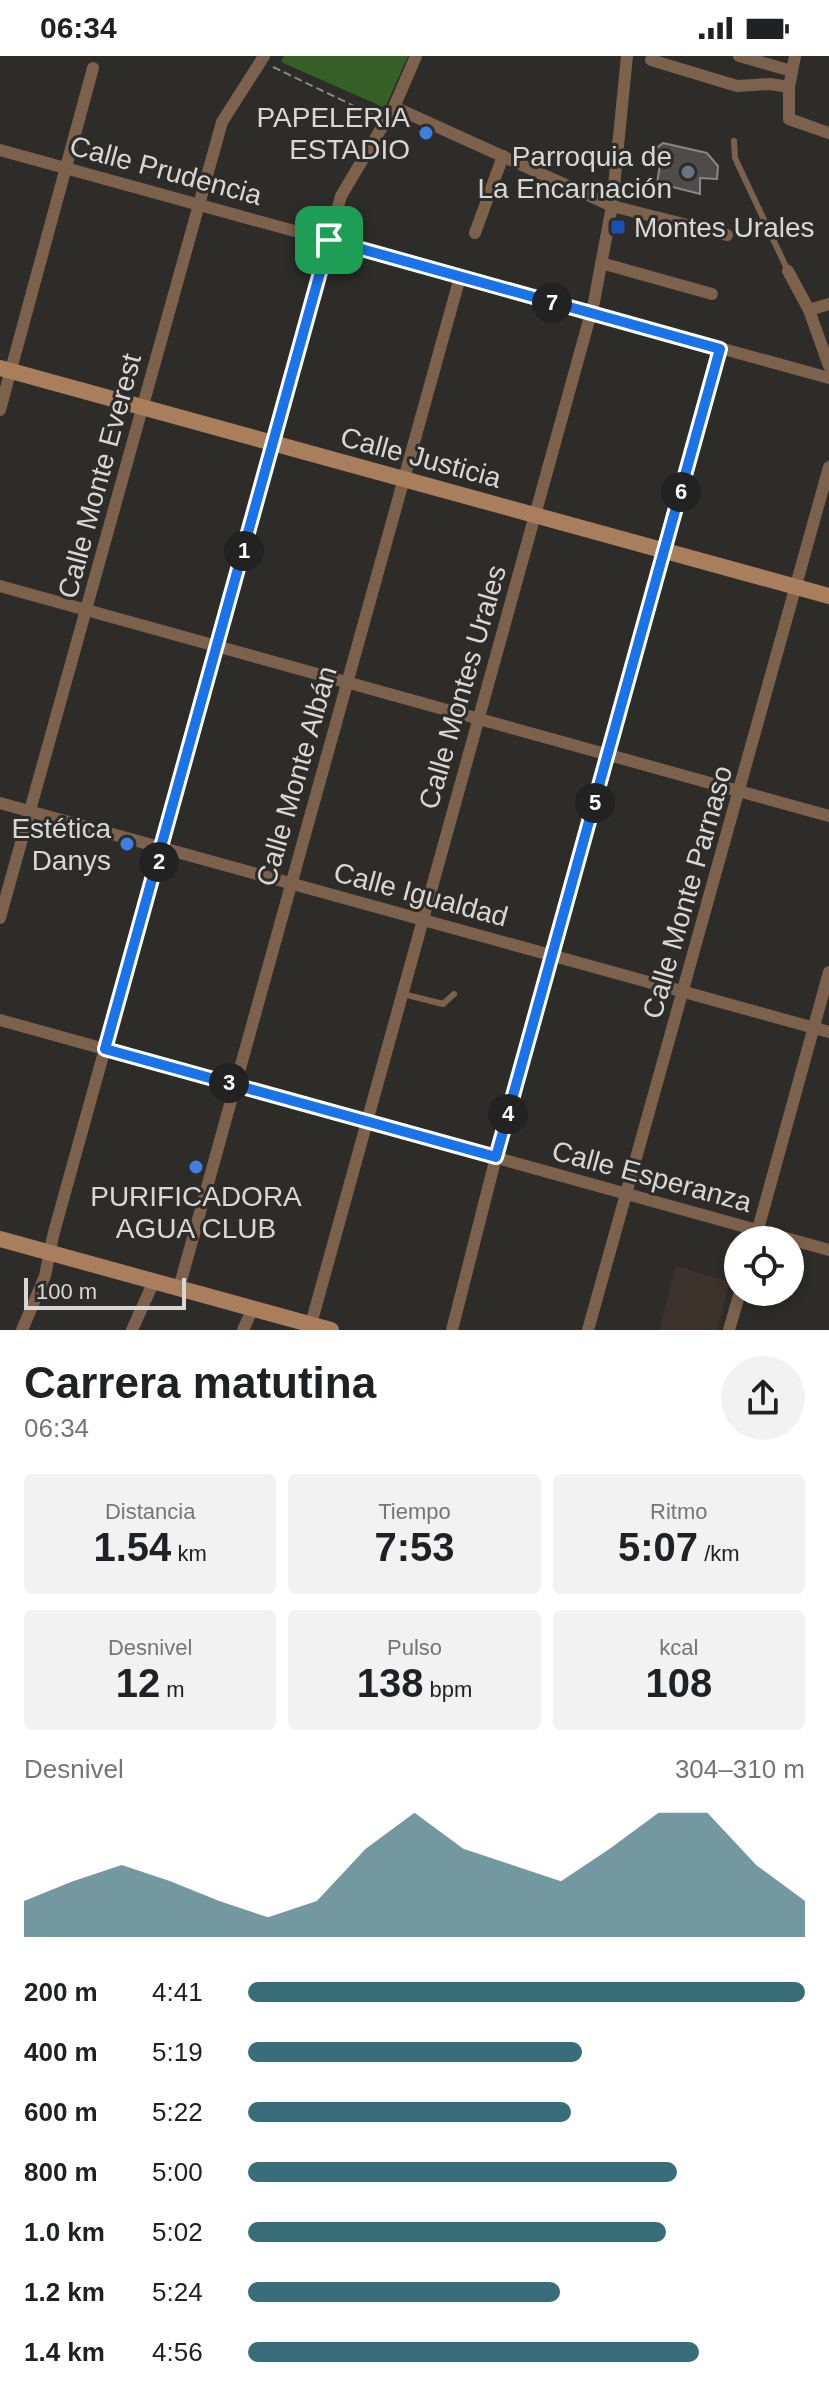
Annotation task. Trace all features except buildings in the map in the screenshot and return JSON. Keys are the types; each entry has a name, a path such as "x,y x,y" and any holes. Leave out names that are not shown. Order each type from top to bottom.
{"street":[{"path":"22,1330 45,1276 341,196 394,107 416,56"},
{"name":"Calle Montes Urales","path":"311,1324 590,314 612,206 627,56"},
{"path":"685,70 690,56"},
{"path":"739,56 792,71"},
{"path":"795,56 789,87 789,119 829,133"},
{"name":"Calle Monte Everest","path":"0,918 222,122 262,59"},
{"path":"651,60 737,86 770,84 789,87"},
{"path":"0,410 5,370 67,168 93,68"},
{"path":"394,107 612,206 727,235"},
{"name":"Calle Prudencia","path":"0,150 829,378"},
{"path":"475,233 503,156"},
{"path":"601,263 712,294"},
{"path":"788,271 809,310 829,366"},
{"name":"Calle Monte Albán","path":"179,1288 460,277"},
{"path":"809,310 829,304"},
{"path":"452,1330 496,1157 720,349"},
{"name":"Calle Justicia","path":"5,370 829,596"},
{"name":"Calle Monte Parnaso","path":"588,1330 829,467"},
{"path":"0,586 348,680 607,756 829,816"},
{"name":"Calle Igualdad","path":"0,803 829,1032"},
{"path":"759,1226 829,972"},
{"name":"Calle Esperanza","path":"0,1020 627,1194 728,1226"},
{"path":"0,1239 331,1330"},
{"name":"Calle Esperanza","path":"804,1245 829,1250"},
{"path":"132,1330 154,1281"},
{"path":"729,1330 736,1306"},
{"path":"243,1330 253,1308"}],"lane":[{"path":"734,141 735,158 788,271"},
{"path":"403,994 443,1004 454,994"}],"path":[{"path":"262,59 385,121"}],"shaded area":[{"path":"676,1266 724,1280 724,1304 717,1330 659,1330"}],"green space":[{"path":"284,56 408,56 385,108 281,62"}],"place":[{"name":"PAPELERIA ESTADIO","path":"426,133"},
{"name":"Parroquia de La Encarnación","path":"688,172"},
{"name":"Montes Urales","path":"618,227"},
{"name":"Estética Danys","path":"127,844"},
{"name":"PURIFICADORA AGUA CLUB","path":"196,1167"}],"route":[{"path":"329,240 720,349 496,1157 105,1049 329,240"}]}
